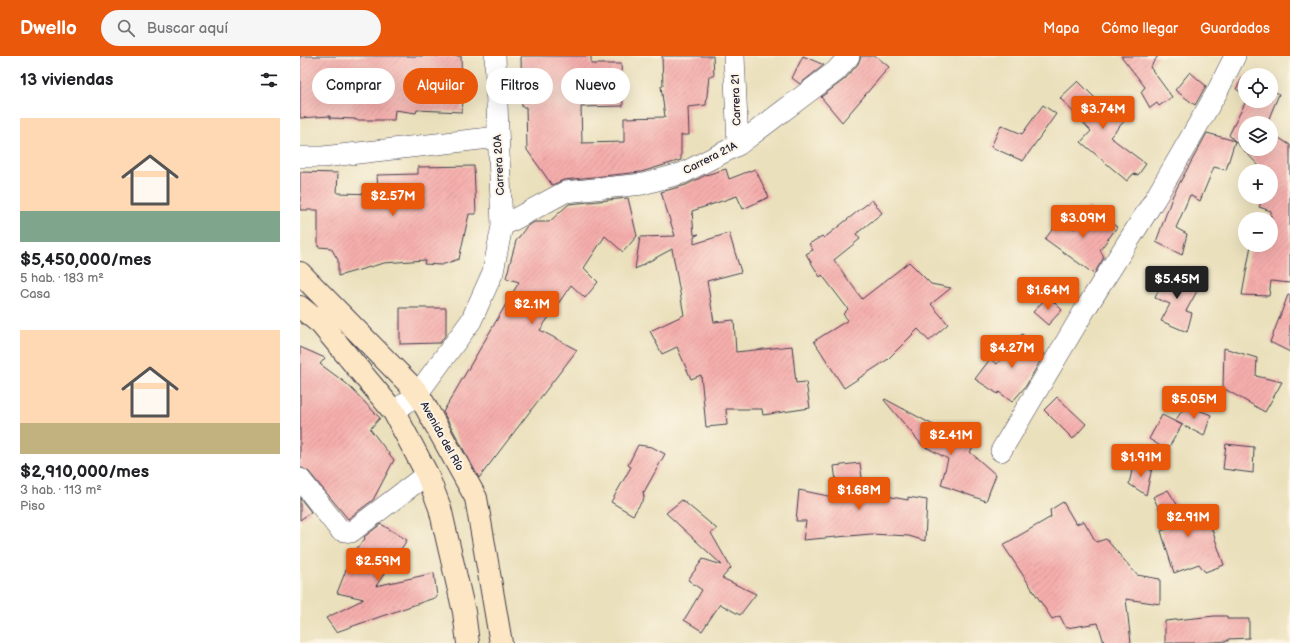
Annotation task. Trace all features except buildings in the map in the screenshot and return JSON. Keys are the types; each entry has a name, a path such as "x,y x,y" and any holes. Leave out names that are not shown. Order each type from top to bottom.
{"main road":[{"name":"Avenida del Río","path":"300,273 418,393 476,498 502,643"},
{"path":"300,307 321,324 394,412 427,474 440,508 464,612 468,643"}],"street":[{"name":"Carrera 20A","path":"394,412 418,393 471,320 493,272 502,226 495,56"},
{"name":"Carrera 21","path":"734,56 738,145"},
{"name":"Carrera 21A","path":"502,226 565,192 643,184 683,173 738,145 836,71 849,56"},
{"path":"1001,451 1086,308 1155,199 1217,92 1235,56"},
{"path":"300,157 323,157 498,137"},
{"path":"300,479 340,530 352,532 427,474"}]}
